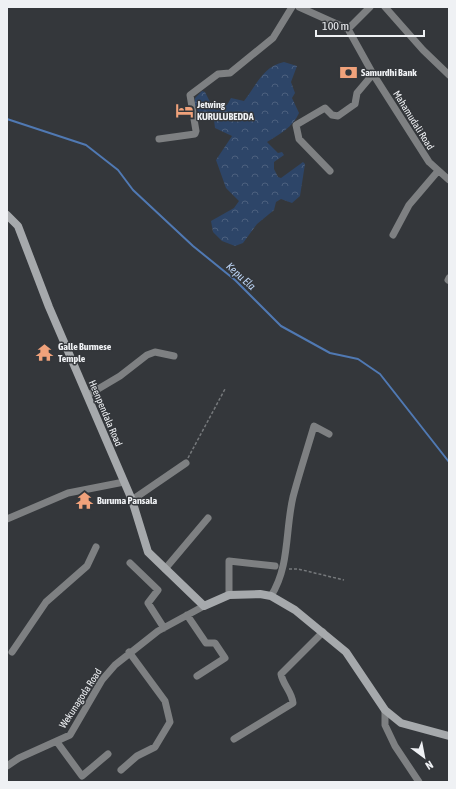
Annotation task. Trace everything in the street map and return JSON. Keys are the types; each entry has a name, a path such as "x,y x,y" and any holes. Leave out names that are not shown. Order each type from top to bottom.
{"street":[{"path":"159,139 195,134 196,131 190,95 218,74 230,73 273,38 292,7"},
{"path":"299,7 348,29 370,7"},
{"path":"385,7 423,50 449,75"},
{"name":"Mahamudali Road","path":"348,29 373,74 429,162 449,180"},
{"path":"330,171 299,139 296,125 325,108 332,115 338,116 355,104 357,93 373,74"},
{"path":"393,235 409,205 438,171"},
{"name":"Heenpendala Road","path":"7,215 18,226 49,307 132,500 148,552 204,606"},
{"path":"88,395 120,376 147,355 155,352 174,356"},
{"path":"271,596 284,569 288,526 293,496 314,426 329,434"},
{"path":"132,500 186,463"},
{"path":"7,519 68,493 124,482"},
{"path":"165,568 208,518"},
{"path":"12,652 46,602 87,566 96,547"},
{"path":"229,595 229,561 275,566"},
{"path":"130,563 158,590 148,603 164,628"},
{"path":"204,606 229,595 260,594 271,596 295,610 346,652 385,710 401,723 449,736"},
{"name":"Wekunagoda Road","path":"7,766 19,758 70,735 102,680 115,664 129,652 164,628 204,606"},
{"path":"187,615 206,643 215,644 225,658 197,676"},
{"path":"234,739 293,703 293,697 282,679 281,674 323,632"},
{"path":"121,770 137,756 155,747 170,722 165,701 129,652"},
{"path":"385,710 385,725 394,746 419,782"},
{"path":"57,742 82,776 108,754"}],"path":[{"path":"186,463 225,389"},
{"path":"284,569 298,569 344,580"}],"green space":[{"path":"284,62 297,66 291,82 295,93 292,98 299,113 290,126 267,142 278,153 282,152 284,155 274,162 274,169 278,177 281,178 303,162 305,164 300,196 292,203 281,199 276,202 274,210 257,224 243,243 235,246 222,241 213,232 211,221 234,208 239,201 226,188 216,160 232,136 215,128 214,120 203,119 194,105 195,98 202,91 205,92 213,108 217,110 227,105 231,98 244,101 265,72 277,64"}],"waterway":[{"name":"Kepu Ela","path":"7,119 86,145 118,170 133,190 193,246 235,280 281,326 330,353 358,359 380,374 449,462"}],"place":[{"name":"Samurdhi Bank","path":"348,72"},
{"name":"Jetwing KURULUBEDDA","path":"184,110"},
{"name":"Galle Burmese Temple","path":"45,352"},
{"name":"Buruma Pansala","path":"84,500"}]}
